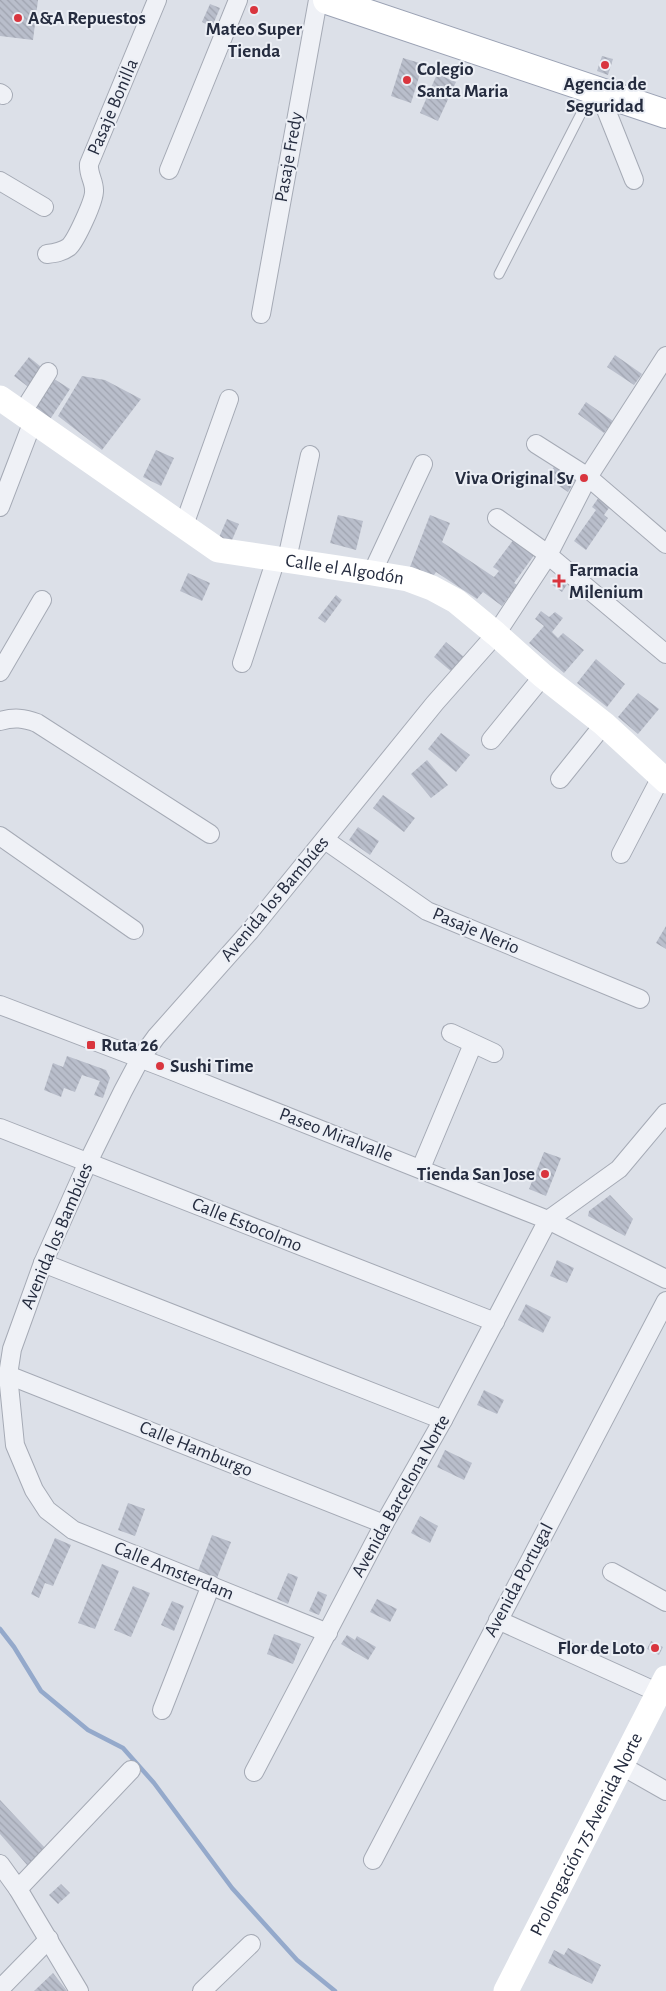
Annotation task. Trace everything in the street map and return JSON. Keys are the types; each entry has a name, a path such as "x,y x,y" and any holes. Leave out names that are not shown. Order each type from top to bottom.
{"main road":[{"path":"327,0 666,114"}],"street":[{"name":"Pasaje Bonilla","path":"47,254 62,252 71,245 93,199 95,191 88,172 89,164 157,0"},
{"path":"169,170 238,0"},
{"name":"Pasaje Fredy","path":"261,314 318,0"},
{"path":"596,91 634,180"},
{"path":"0,181 44,207"},
{"name":"Avenida los Bambúes","path":"34,1490 15,1445 8,1375 12,1349 43,1263 88,1162 140,1059 156,1037 250,932 435,703 496,634 548,555 588,477 666,356"},
{"path":"0,507 27,417 48,372"},
{"name":"Calle el Algodón","path":"0,398 183,528 218,550 408,579 432,588 456,601 543,676 604,724 663,779"},
{"path":"183,528 229,399"},
{"path":"536,444 588,477 666,544"},
{"path":"242,663 281,559 310,454"},
{"path":"372,573 424,464"},
{"path":"497,518 548,555 666,654"},
{"path":"0,672 42,600"},
{"path":"491,740 543,676"},
{"path":"0,721 11,718 37,723 210,834"},
{"path":"560,779 604,724"},
{"path":"621,854 663,779"},
{"path":"0,836 134,930"},
{"name":"Pasaje Nerio","path":"325,840 427,910 640,999"},
{"name":"Paseo Miralvalle","path":"0,1006 421,1168 548,1220 666,1278"},
{"path":"451,1033 494,1053"},
{"path":"421,1168 473,1044"},
{"path":"548,1220 619,1169 666,1113"},
{"name":"Calle Estocolmo","path":"0,1128 494,1322"},
{"name":"Avenida Barcelona Norte","path":"254,1772 384,1524 443,1420 548,1220"},
{"path":"43,1263 443,1420"},
{"name":"Avenida Portugal","path":"373,1860 666,1301"},
{"name":"Calle Hamburgo","path":"8,1375 384,1524"},
{"name":"Calle Amsterdam","path":"34,1490 47,1510 73,1530 328,1633"},
{"path":"612,1572 666,1602"},
{"path":"162,1710 211,1585"},
{"path":"498,1620 662,1685"},
{"name":"Prolongación 75 Avenida Norte","path":"506,1991 662,1685"},
{"path":"622,1766 666,1791"},
{"path":"18,1889 131,1770"},
{"path":"0,1864 18,1889 79,1991"},
{"path":"0,1989 49,1939"},
{"path":"202,1991 251,1944"}],"lane":[{"path":"499,274 596,91"}],"building":[{"name":"A&A Repuestos","path":"0,0 38,0 33,40 0,36"},
{"path":"210,4 220,8 212,27 202,22"},
{"name":"Agencia de Seguridad","path":"602,56 613,59 608,75 597,71"},
{"name":"Colegio Santa Maria","path":"403,58 423,64 411,103 391,96"},
{"path":"437,74 456,82 438,121 420,113"},
{"path":"615,355 642,374 634,385 607,367"},
{"path":"29,357 46,371 31,389 14,376"},
{"path":"82,376 105,380 141,399 102,450 58,416"},
{"path":"51,377 70,389 47,424 28,412"},
{"path":"586,402 613,421 604,433 578,414"},
{"path":"156,450 174,458 161,486 143,477"},
{"path":"555,465 576,479 568,492 547,478"},
{"path":"599,497 611,505 604,515 608,518 586,550 574,541 596,510 592,507"},
{"path":"338,515 363,521 356,550 330,543"},
{"path":"430,515 450,523 442,542 494,577 499,571 493,567 514,539 535,554 514,583 517,585 502,606 483,592 477,599 436,572 434,575 410,567"},
{"path":"227,519 239,524 229,547 217,542"},
{"path":"559,572 570,580 562,592 551,584"},
{"path":"188,573 210,583 202,601 180,591"},
{"path":"336,595 342,600 325,623 318,618"},
{"path":"541,611 549,617 555,612 563,618 552,632 558,638 563,633 584,650 564,673 529,643 544,626 535,619"},
{"path":"446,642 464,657 452,672 434,657"},
{"path":"596,659 625,684 607,707 577,683"},
{"path":"638,693 659,709 638,734 618,717"},
{"path":"441,733 470,755 456,772 428,749"},
{"path":"427,760 448,785 431,798 411,774"},
{"path":"383,795 415,818 404,832 373,808"},
{"path":"358,827 379,841 370,855 349,840"},
{"path":"666,926 666,949 656,943"},
{"path":"67,1056 106,1070 110,1078 103,1098 94,1095 100,1081 82,1075 75,1092 64,1088 61,1097 44,1090 53,1063 63,1067"},
{"name":"Tienda San Jose","path":"544,1152 561,1158 546,1196 529,1189"},
{"path":"610,1195 633,1219 625,1236 588,1216 589,1211"},
{"path":"557,1260 574,1268 567,1283 550,1276"},
{"path":"526,1304 551,1317 543,1333 518,1320"},
{"path":"484,1390 504,1400 497,1414 477,1405"},
{"path":"445,1450 472,1463 464,1480 437,1467"},
{"path":"128,1503 145,1509 135,1536 118,1530"},
{"path":"420,1516 438,1526 430,1543 411,1533"},
{"path":"212,1535 231,1542 217,1578 198,1571"},
{"path":"55,1538 71,1545 53,1586 45,1583 39,1598 31,1594"},
{"path":"102,1564 119,1571 95,1629 78,1623"},
{"path":"288,1573 298,1577 288,1604 277,1599"},
{"path":"133,1586 150,1593 131,1637 114,1630"},
{"path":"318,1591 327,1595 319,1615 309,1611"},
{"path":"377,1599 397,1609 390,1622 370,1612"},
{"path":"172,1601 184,1606 174,1631 161,1625"},
{"path":"274,1634 301,1644 293,1664 267,1654"},
{"path":"347,1635 355,1640 357,1636 376,1647 368,1660 341,1644"},
{"name":"Flor de Loto","path":"651,1641 663,1647 659,1655 647,1649"},
{"path":"0,1800 46,1849 28,1866 0,1834"},
{"path":"61,1884 70,1893 58,1904 49,1895"},
{"path":"568,1948 601,1965 592,1984 548,1963 554,1950 564,1955"},
{"path":"53,1973 67,1991 34,1991"}],"waterway":[{"path":"0,1629 14,1647 41,1691 88,1730 123,1748 154,1783 232,1888 297,1960 335,1991"}],"place":[{"name":"Mateo Super Tienda","path":"254,10"},
{"name":"A&A Repuestos","path":"18,18"},
{"name":"Agencia de Seguridad","path":"605,65"},
{"name":"Colegio Santa Maria","path":"407,80"},
{"name":"Viva Original Sv","path":"584,478"},
{"name":"Farmacia Milenium","path":"559,581"},
{"name":"Ruta 26","path":"91,1045"},
{"name":"Sushi Time","path":"160,1066"},
{"name":"Tienda San Jose","path":"545,1174"},
{"name":"Flor de Loto","path":"655,1648"}]}
